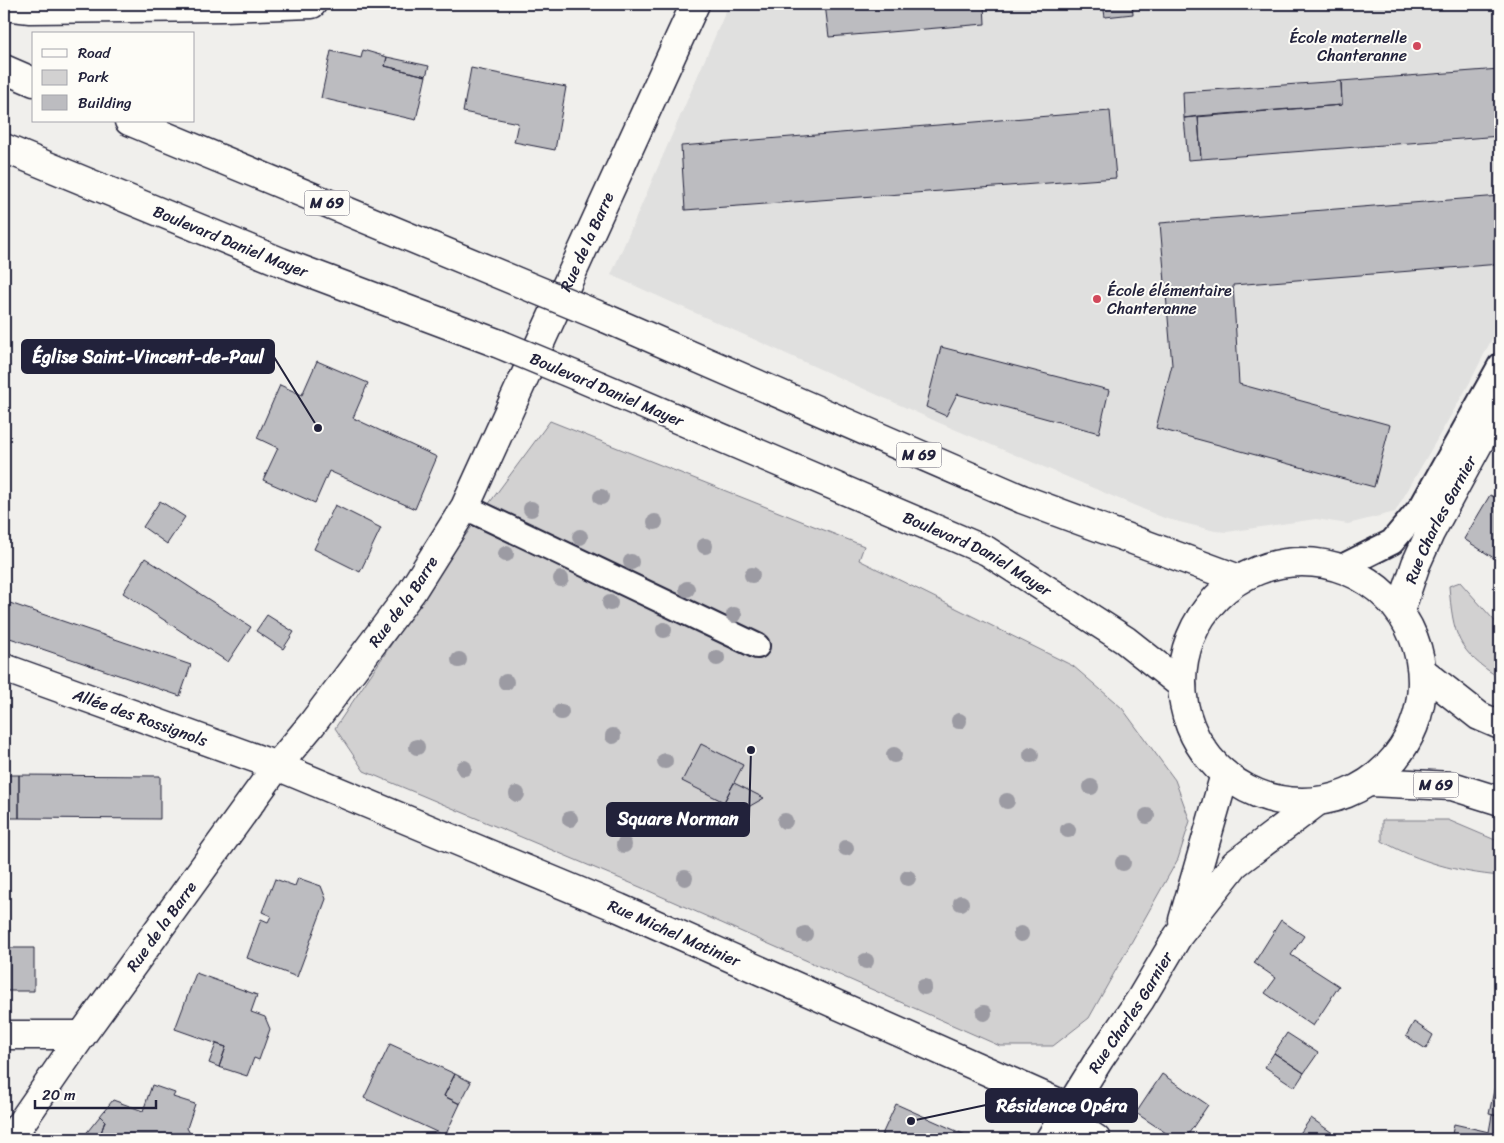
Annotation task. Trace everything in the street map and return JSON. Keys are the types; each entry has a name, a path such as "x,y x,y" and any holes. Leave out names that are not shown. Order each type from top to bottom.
{"street":[{"path":"21,6 223,7 312,4"},
{"name":"Rue de la Barre","path":"10,1139 82,1035 277,766 324,709 412,591 465,507 695,4"},
{"path":"4,69 32,81"},
{"name":"M 69","path":"131,122 605,318 1022,500 1239,579"},
{"name":"Boulevard Daniel Mayer","path":"4,148 281,262 497,343 988,551 1125,640 1182,685"},
{"name":"Rue Charles Garnier","path":"1400,611 1423,549 1500,404"},
{"path":"1310,561 1342,567 1400,611 1415,639 1422,671 1421,703 1412,734 1394,761 1370,782 1345,795 1318,801 1285,801 1262,794 1225,774 1205,753 1191,728 1182,685 1183,664 1193,631 1212,601 1239,579 1273,565 1310,561"},
{"name":"Allée des Rossignols","path":"4,668 277,766"},
{"path":"1422,671 1480,716 1500,725"},
{"name":"Rue Michel Matinier","path":"277,766 619,908 1096,1139"},
{"name":"Rue Charles Garnier","path":"1178,936 1225,774"},
{"name":"M 69","path":"1370,782 1452,786 1500,801"},
{"name":"Rue Charles Garnier","path":"1060,1121 1140,1000 1178,936 1235,864 1318,801"},
{"path":"4,1035 82,1035"}],"lane":[{"path":"1342,567 1392,542 1422,506 1500,366"},
{"path":"465,507 757,646"}],"shaded area":[{"path":"729,4 1500,4 1500,323 1469,384 1395,512 1348,524 1316,519 1227,532 1215,531 1164,518 942,424 611,275"}],"green space":[{"path":"550,421 864,546 859,560 1073,666 1122,708 1175,780 1190,821 1178,859 1089,1018 1053,1046 1000,1046 640,887 364,771 335,728 454,551"},
{"path":"1460,582 1500,627 1500,678 1474,659 1460,640 1453,617 1449,586"},
{"path":"1382,820 1448,820 1500,842 1500,876 1454,869 1410,855 1382,841"}],"building":[{"path":"825,4 984,4 985,24 829,37"},
{"path":"1103,4 1132,4 1133,14 1105,17"},
{"path":"363,50 387,57 385,66 426,76 416,120 321,98 331,51 361,58"},
{"path":"387,57 429,66 426,76 385,66"},
{"path":"471,68 566,87 555,150 514,142 518,123 463,112"},
{"path":"1500,69 1500,136 1201,159 1198,116 1342,105 1341,81"},
{"path":"1341,81 1342,105 1184,118 1183,92"},
{"path":"1110,111 1116,178 685,210 681,146"},
{"path":"1198,116 1201,159 1188,160 1184,118"},
{"path":"1500,196 1500,264 1233,285 1239,384 1390,425 1374,487 1156,428 1172,365 1160,223"},
{"path":"941,347 1109,390 1099,433 957,394 946,416 926,407"},
{"path":"317,361 368,383 353,418 437,457 415,509 329,471 315,503 263,480 278,448 257,438 280,385 302,395"},
{"path":"1490,495 1500,500 1500,562 1464,539"},
{"path":"160,501 185,517 167,544 143,527"},
{"path":"335,505 381,528 360,572 314,549"},
{"path":"145,558 251,627 228,662 123,593"},
{"path":"4,601 191,665 180,696 4,636"},
{"path":"267,615 294,632 283,649 256,631"},
{"path":"701,744 743,765 724,802 682,781"},
{"path":"4,775 19,775 19,818 4,818"},
{"path":"19,775 160,776 160,819 19,818"},
{"path":"734,783 764,798 743,810 724,802"},
{"path":"298,878 321,886 326,899 297,977 247,958 261,919 268,922 271,916 262,912 275,879 295,886"},
{"path":"1281,920 1304,936 1291,955 1339,986 1313,1026 1265,993 1276,978 1254,963"},
{"path":"4,948 34,948 34,991 4,991"},
{"path":"196,973 257,995 251,1012 265,1017 270,1029 259,1060 254,1058 247,1076 219,1067 226,1047 175,1029"},
{"path":"1414,1022 1433,1035 1426,1049 1406,1036"},
{"path":"1287,1033 1318,1053 1304,1073 1274,1053"},
{"path":"216,1044 226,1047 219,1067 209,1063"},
{"path":"390,1044 455,1074 444,1096 460,1104 445,1136 364,1098"},
{"path":"1274,1053 1304,1073 1295,1087 1265,1067"},
{"path":"1500,1062 1500,1116 1489,1114"},
{"path":"455,1074 471,1082 460,1104 444,1096"},
{"path":"1162,1074 1208,1105 1185,1139 1175,1139 1136,1113"},
{"path":"152,1085 175,1093 173,1097 195,1104 187,1128 193,1139 155,1139 147,1137 146,1139 99,1139 105,1121 100,1116 113,1100 143,1111"},
{"path":"896,1104 972,1138 972,1139 880,1139"},
{"path":"1492,1115 1500,1116 1500,1139 1451,1139 1454,1124 1489,1132"},
{"path":"100,1116 105,1121 99,1139 84,1136"},
{"path":"1311,1118 1341,1139 1296,1139"}],"place":[{"name":"École maternelle Chanteranne","path":"1417,46"},
{"name":"École élémentaire Chanteranne","path":"1097,299"},
{"name":"Église Saint-Vincent-de-Paul","path":"318,428"},
{"name":"Square Norman","path":"751,750"},
{"name":"Résidence Opéra","path":"911,1121"}]}
